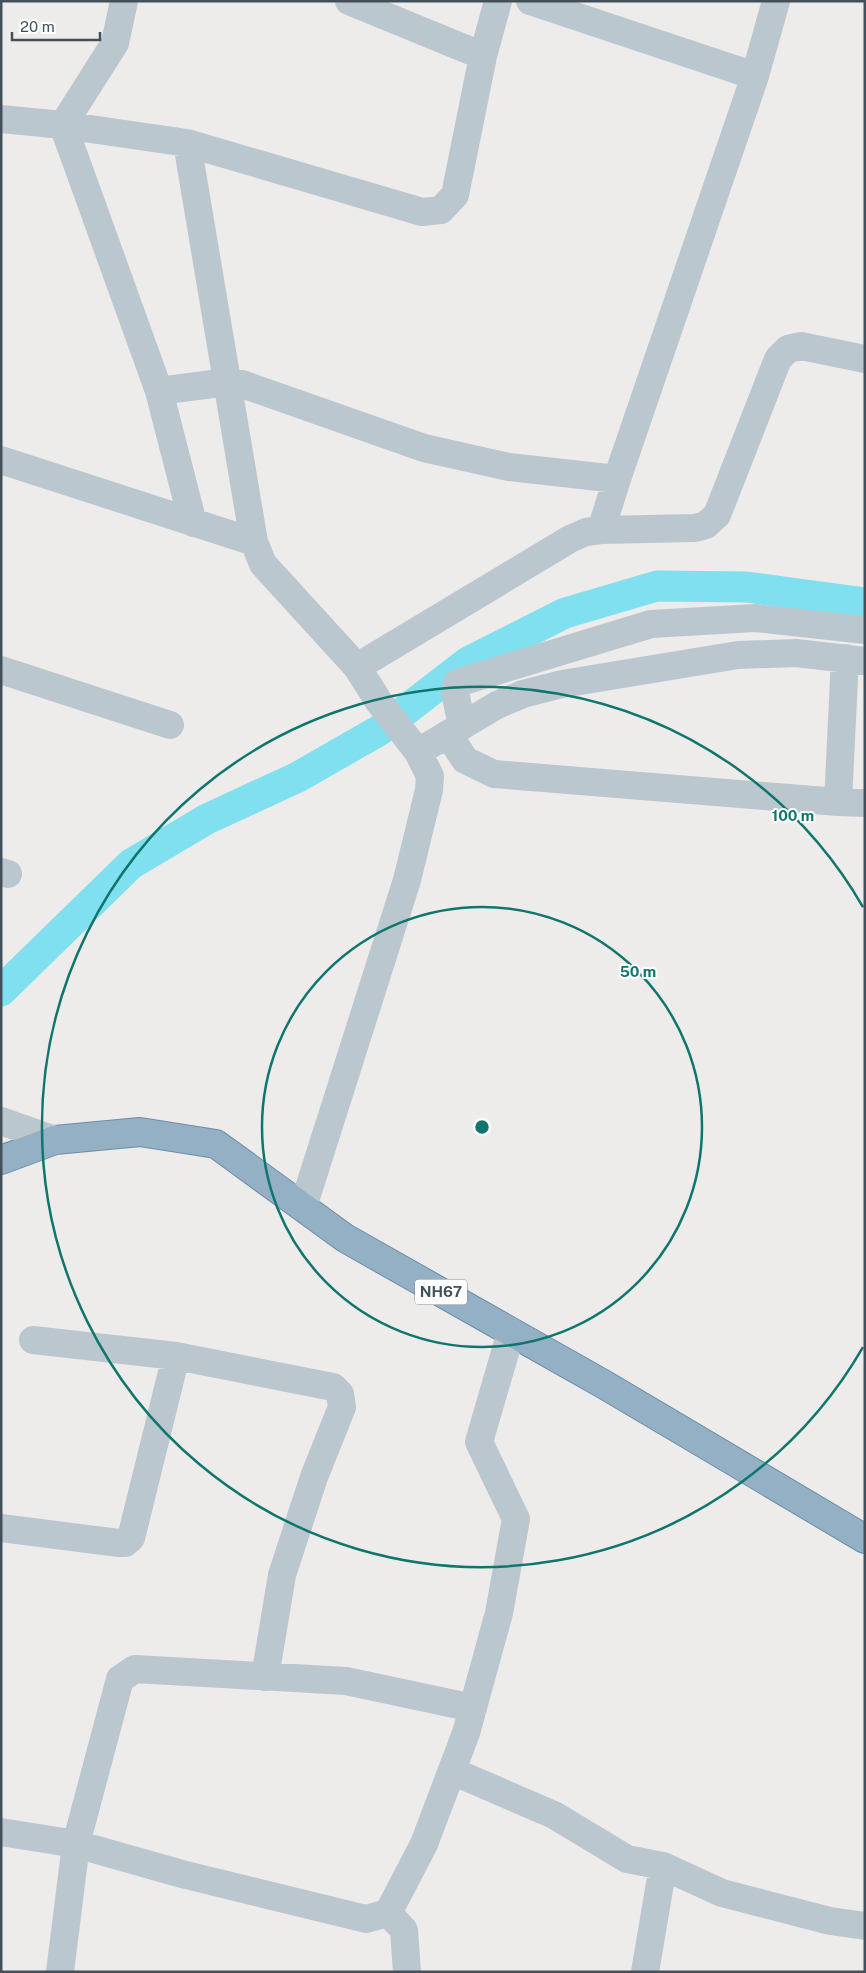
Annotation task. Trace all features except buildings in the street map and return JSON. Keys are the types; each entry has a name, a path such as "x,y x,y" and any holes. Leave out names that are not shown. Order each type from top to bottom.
{"highway":[{"name":"NH67","path":"1,1160 55,1140 140,1132 216,1144 345,1238 605,1385 865,1539"}],"street":[{"path":"63,125 115,43 124,1"},
{"path":"349,1 483,56"},
{"path":"1,119 63,125 187,143 422,212 441,210 455,195 483,56 498,1"},
{"path":"530,1 755,76"},
{"path":"601,530 755,76 776,1"},
{"path":"63,125 158,391 193,523"},
{"path":"187,143 254,542 263,564 356,668 379,702 414,747 428,768 430,776 429,790 411,862 303,1207"},
{"path":"356,668 586,532 695,528 706,525 717,515 778,359 788,349 801,346 865,359"},
{"path":"158,391 228,382 254,387 424,448 509,467 617,479"},
{"path":"1,460 254,542"},
{"path":"865,630 755,618 652,624 457,682 455,692 455,730 465,760 494,774 838,802 865,802"},
{"path":"414,747 455,730 497,705 523,694 562,684 738,655 796,653 855,659 838,802"},
{"path":"1,670 170,725"},
{"path":"1,1121 55,1140"},
{"path":"1,1832 76,1844 191,1876 366,1919 388,1913 424,1844 452,1771 466,1733 499,1613 516,1519 479,1442 511,1332"},
{"path":"33,1340 176,1356 333,1387 340,1394 342,1406 314,1477 282,1575 265,1677"},
{"path":"1,1528 126,1543 131,1538 176,1356"},
{"path":"60,1972 76,1844 120,1679 135,1669 346,1681 473,1708"},
{"path":"452,1771 554,1815 627,1859 663,1866 722,1893 830,1921 865,1926"},
{"path":"645,1972 663,1866"},
{"path":"388,1913 404,1930 407,1972"}],"waterway":[{"path":"1,991 131,864 207,819 298,777 380,730 468,662 565,613 657,586 746,587 865,603"}]}
